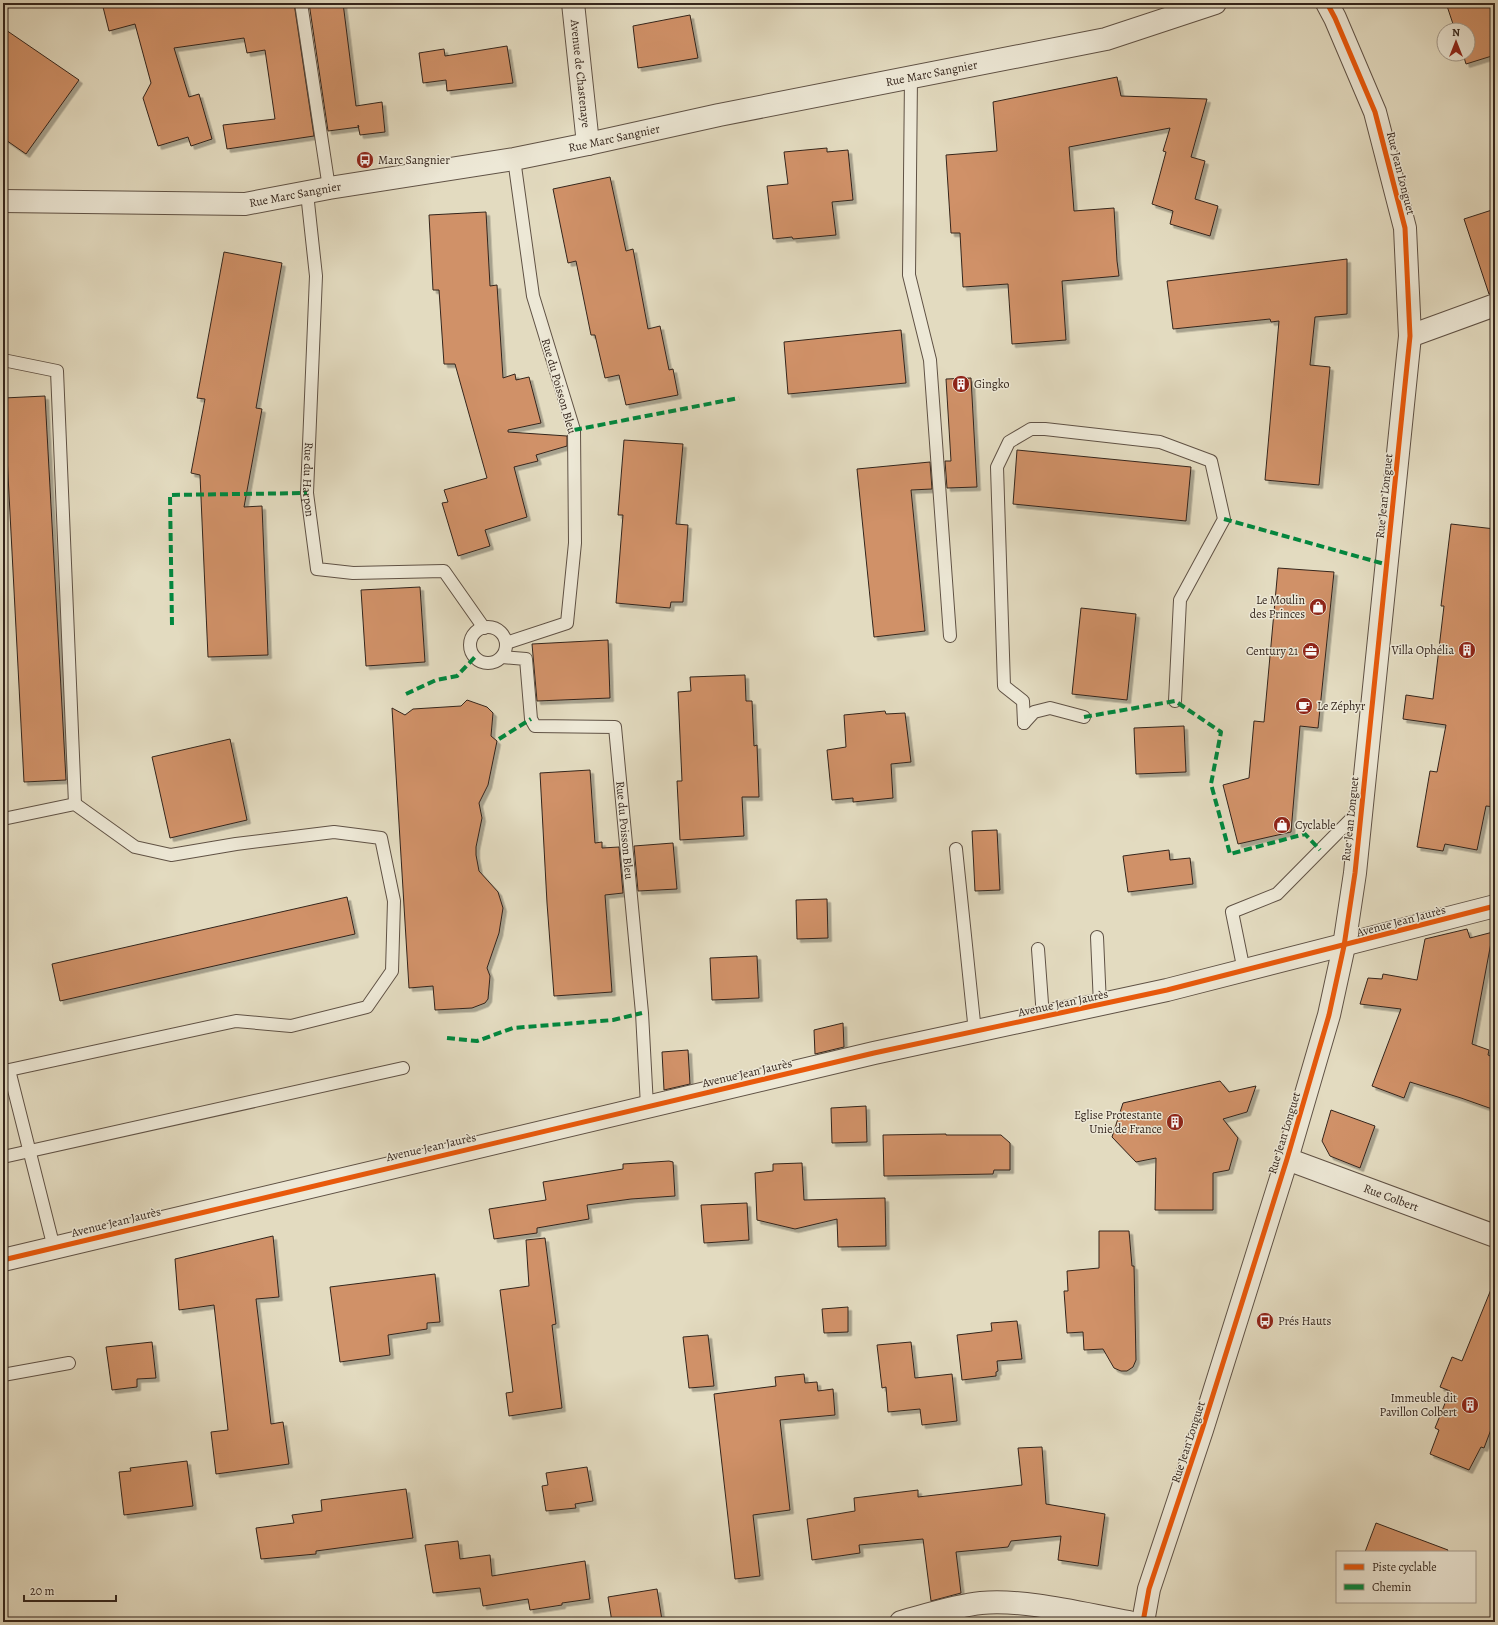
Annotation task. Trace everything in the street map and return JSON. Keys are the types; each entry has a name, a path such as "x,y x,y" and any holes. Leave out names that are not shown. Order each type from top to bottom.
{"street":[{"name":"Avenue de Chastenaye","path":"573,3 588,144"},
{"name":"Rue Marc Sangnier","path":"3,200 245,204 329,188 514,159 719,115 1106,39 1215,3"},
{"name":"Rue Jean Longuet","path":"1143,1622 1149,1589 1202,1430 1287,1159 1329,1015 1344,946 1355,873 1410,336 1405,228 1375,112 1335,18 1327,3"},
{"path":"1410,336 1495,305"},
{"name":"Avenue Jean Jaurès","path":"3,1260 874,1053 1043,1018 1244,971 1495,906"},
{"name":"Rue Colbert","path":"1287,1159 1495,1236"},
{"path":"901,1622 942,1610 981,1603 1021,1603 1129,1622"}],"lane":[{"path":"301,3 329,188"},
{"path":"911,77 909,275 930,360 950,636"},
{"name":"Rue du Poisson Bleu","path":"506,643 567,623 575,543 574,430 533,296 514,159"},
{"name":"Rue du Harpon","path":"307,193 316,276 307,493 317,569 353,573 444,571 484,628"},
{"path":"3,360 58,371 75,804"},
{"path":"1084,717 1050,708 1034,712 1024,723 1022,701 1004,686 997,467 1009,442 1031,429 1045,429 1160,442 1211,461 1224,519 1180,600 1175,701"},
{"path":"484,628 492,628 499,631 504,636 506,643 505,650 502,657 496,662 481,662 475,657 471,650 472,638 479,630 484,628"},
{"name":"Rue du Poisson Bleu","path":"502,657 526,659 531,719 535,726 615,727 642,1013 647,1106"},
{"path":"3,819 75,804 135,847 172,855 236,844 334,832 381,838 394,901 392,970 368,1007 290,1026 236,1020 6,1070 54,1248"},
{"path":"1244,971 1232,912 1277,894 1362,808"},
{"path":"956,849 975,1032"},
{"path":"1097,937 1100,1005"},
{"path":"1038,949 1043,1018"},
{"path":"3,1157 403,1068"},
{"path":"3,1375 69,1364"}],"building":[{"path":"102,3 294,3 314,136 227,149 223,125 275,119 265,50 247,53 244,38 174,48 189,97 199,94 212,139 191,146 188,137 158,146 143,98 151,83 135,24 109,31"},
{"path":"309,3 343,3 356,106 382,102 385,132 360,135 358,127 328,131"},
{"path":"1446,3 1495,3 1495,55 1476,61 1476,22 1452,22"},
{"path":"690,15 698,58 638,68 633,26"},
{"path":"3,28 79,80 26,154 3,138"},
{"path":"507,46 513,83 447,91 446,80 423,83 419,53 444,49 445,56"},
{"path":"1117,77 1121,96 1207,99 1191,157 1205,161 1195,199 1218,206 1210,236 1170,224 1173,211 1152,204 1166,152 1163,151 1170,128 1069,147 1074,211 1114,208 1119,276 1062,281 1066,340 1012,344 1008,284 963,287 960,233 951,233 946,155 997,151 993,102"},
{"path":"827,148 827,152 848,150 853,200 832,202 836,235 793,239 792,237 773,239 767,186 788,184 784,152"},
{"path":"610,177 626,251 633,249 648,329 660,326 669,370 673,369 678,395 626,405 619,375 605,378 595,335 591,335 576,261 568,263 553,189"},
{"path":"1495,209 1495,293 1489,294 1464,219"},
{"path":"486,212 490,286 497,285 503,378 515,374 516,380 529,377 541,423 508,430 508,432 567,436 567,446 536,455 538,461 514,467 527,517 485,530 490,546 458,556 442,503 448,502 444,490 487,478 455,364 444,364 439,290 433,290 429,215"},
{"path":"224,252 282,263 256,408 262,409 244,507 262,506 268,655 208,657 200,475 191,473 205,399 197,398"},
{"path":"1347,259 1347,314 1315,317 1310,365 1330,367 1319,485 1265,480 1279,321 1271,322 1270,319 1173,329 1167,281"},
{"path":"901,330 906,383 788,394 784,342"},
{"path":"971,378 977,487 947,488 945,461 951,461 946,379"},
{"path":"45,396 66,780 24,782 4,398"},
{"path":"624,440 683,444 676,524 688,525 683,602 671,602 670,608 616,603 623,515 618,515"},
{"path":"1017,450 1191,467 1186,521 1013,504"},
{"path":"930,462 932,489 911,490 925,631 874,637 857,469"},
{"path":"1451,524 1495,529 1495,807 1486,806 1477,850 1445,844 1443,851 1417,847 1430,771 1437,772 1446,725 1403,719 1406,695 1433,699 1444,606 1441,606"},
{"path":"1278,568 1334,572 1318,728 1300,726 1291,832 1238,844 1223,785 1249,778 1254,721 1264,722"},
{"path":"420,587 425,662 366,666 361,590"},
{"path":"1081,608 1136,614 1127,700 1072,694"},
{"path":"608,640 610,698 537,701 532,644"},
{"path":"745,675 746,701 752,701 754,746 757,745 759,797 742,797 744,836 680,840 677,781 682,781 678,692 691,691 690,677"},
{"path":"467,700 487,707 493,713 491,736 497,741 488,785 479,803 482,818 476,847 476,855 479,871 498,892 503,908 499,933 487,968 490,976 488,999 485,1003 472,1008 435,1010 433,986 409,988 392,708 405,715 413,709 461,706"},
{"path":"885,711 886,714 905,713 911,762 891,764 893,798 853,802 853,798 832,800 827,750 846,747 844,715"},
{"path":"1184,726 1186,772 1136,774 1134,728"},
{"path":"230,739 247,820 170,838 152,757"},
{"path":"590,770 595,843 602,842 602,848 619,847 623,893 605,895 612,992 554,996 540,773"},
{"path":"997,830 1000,890 975,891 972,831"},
{"path":"673,843 677,889 638,891 634,846"},
{"path":"1169,850 1170,860 1190,858 1193,884 1128,892 1123,856"},
{"path":"347,897 355,934 60,1001 52,964"},
{"path":"827,899 828,938 797,939 796,900"},
{"path":"1467,929 1470,938 1493,932 1472,1044 1489,1050 1488,1055 1495,1058 1495,1110 1410,1082 1404,1098 1372,1086 1401,1009 1360,1004 1368,978 1382,979 1383,974 1417,980 1425,939"},
{"path":"757,956 759,998 712,1000 710,958"},
{"path":"843,1023 844,1047 815,1054 814,1030"},
{"path":"688,1050 690,1084 664,1090 662,1052"},
{"name":"Eglise Protestante Unie de France","path":"1220,1081 1229,1092 1256,1086 1247,1112 1223,1119 1238,1138 1229,1170 1213,1173 1213,1210 1155,1210 1156,1158 1136,1162 1112,1137 1123,1103"},
{"path":"866,1106 867,1142 832,1143 831,1108"},
{"path":"1331,1110 1375,1126 1360,1168 1330,1156 1322,1141"},
{"path":"883,1135 1001,1135 1010,1143 1010,1170 994,1170 993,1174 884,1176"},
{"path":"673,1162 675,1196 631,1199 587,1205 589,1219 537,1228 537,1233 494,1239 489,1209 546,1200 543,1182 623,1169 623,1164"},
{"path":"802,1163 804,1200 885,1198 886,1246 838,1247 837,1219 795,1229 757,1220 755,1173 773,1171 773,1164"},
{"path":"747,1203 749,1240 704,1243 701,1205"},
{"path":"1099,1231 1129,1231 1132,1266 1134,1266 1136,1360 1133,1367 1127,1371 1121,1371 1114,1368 1103,1349 1084,1350 1083,1332 1067,1333 1064,1291 1068,1291 1067,1271 1099,1268"},
{"path":"273,1236 279,1297 256,1299 271,1424 283,1422 289,1464 216,1474 211,1432 228,1430 214,1305 179,1310 175,1259"},
{"path":"545,1238 556,1324 552,1325 562,1408 509,1416 506,1393 513,1392 500,1290 529,1286 526,1240"},
{"path":"435,1274 440,1322 427,1323 427,1329 388,1335 390,1355 340,1362 330,1287"},
{"name":"Immeuble dit Pavillon Colbert","path":"1494,1282 1495,1419 1484,1448 1481,1447 1469,1470 1430,1454 1439,1430 1435,1428 1450,1391 1440,1387 1452,1357 1462,1361"},
{"path":"848,1307 848,1332 824,1333 822,1309"},
{"path":"1017,1321 1022,1359 997,1361 998,1371 996,1372 996,1376 962,1380 957,1335 992,1331 991,1323"},
{"path":"708,1335 714,1386 689,1388 683,1337"},
{"path":"152,1342 156,1378 137,1379 137,1387 112,1390 106,1347"},
{"path":"911,1342 915,1378 952,1374 957,1421 922,1425 920,1409 888,1412 886,1387 882,1388 877,1345"},
{"path":"804,1374 805,1383 817,1382 818,1391 833,1389 835,1415 780,1420 790,1510 753,1515 760,1576 735,1579 714,1394 776,1386 775,1377"},
{"path":"1042,1447 1046,1504 1105,1514 1098,1566 1058,1560 1061,1536 1011,1541 1008,1547 956,1552 961,1593 931,1601 923,1539 859,1545 860,1553 812,1560 807,1519 855,1511 854,1498 918,1490 918,1497 1022,1485 1018,1448"},
{"path":"187,1461 193,1506 124,1515 119,1472 131,1471 130,1468"},
{"path":"587,1467 593,1501 575,1504 576,1508 546,1511 542,1486 548,1485 546,1473"},
{"path":"406,1489 413,1538 316,1551 316,1554 261,1559 256,1528 294,1523 292,1515 322,1511 321,1500"},
{"path":"1376,1523 1448,1550 1448,1551 1365,1551"},
{"path":"458,1541 460,1559 490,1555 492,1576 585,1561 590,1599 530,1610 528,1599 483,1606 480,1588 433,1593 425,1545"},
{"path":"657,1589 662,1620 646,1622 612,1622 608,1597"}],"marked path":[{"path":"574,430 739,398"},
{"path":"172,625 170,495 307,493"},
{"path":"1224,519 1388,565"},
{"path":"406,694 436,680 457,676 475,657"},
{"path":"1084,717 1175,701 1221,732 1211,784 1230,854 1305,834 1320,850"},
{"path":"499,739 531,719"},
{"path":"447,1038 477,1041 513,1028 613,1020 642,1013"}],"cycle path":[{"path":"1143,1622 1149,1589 1202,1430 1287,1159 1329,1015 1344,946 1355,873 1410,336 1405,228 1375,112 1335,18 1327,3"},
{"path":"3,1260 874,1053 1167,990 1495,906"}],"place":[{"name":"Marc Sangnier","path":"365,160"},
{"name":"Gingko","path":"961,384"},
{"name":"Le Moulin des Princes","path":"1318,607"},
{"name":"Villa Ophélia","path":"1467,650"},
{"name":"Century 21","path":"1311,651"},
{"name":"Le Zéphyr","path":"1304,706"},
{"name":"Cyclable","path":"1282,825"},
{"name":"Eglise Protestante Unie de France","path":"1175,1122"},
{"name":"Prés Hauts","path":"1265,1321"},
{"name":"Immeuble dit Pavillon Colbert","path":"1470,1405"}]}
